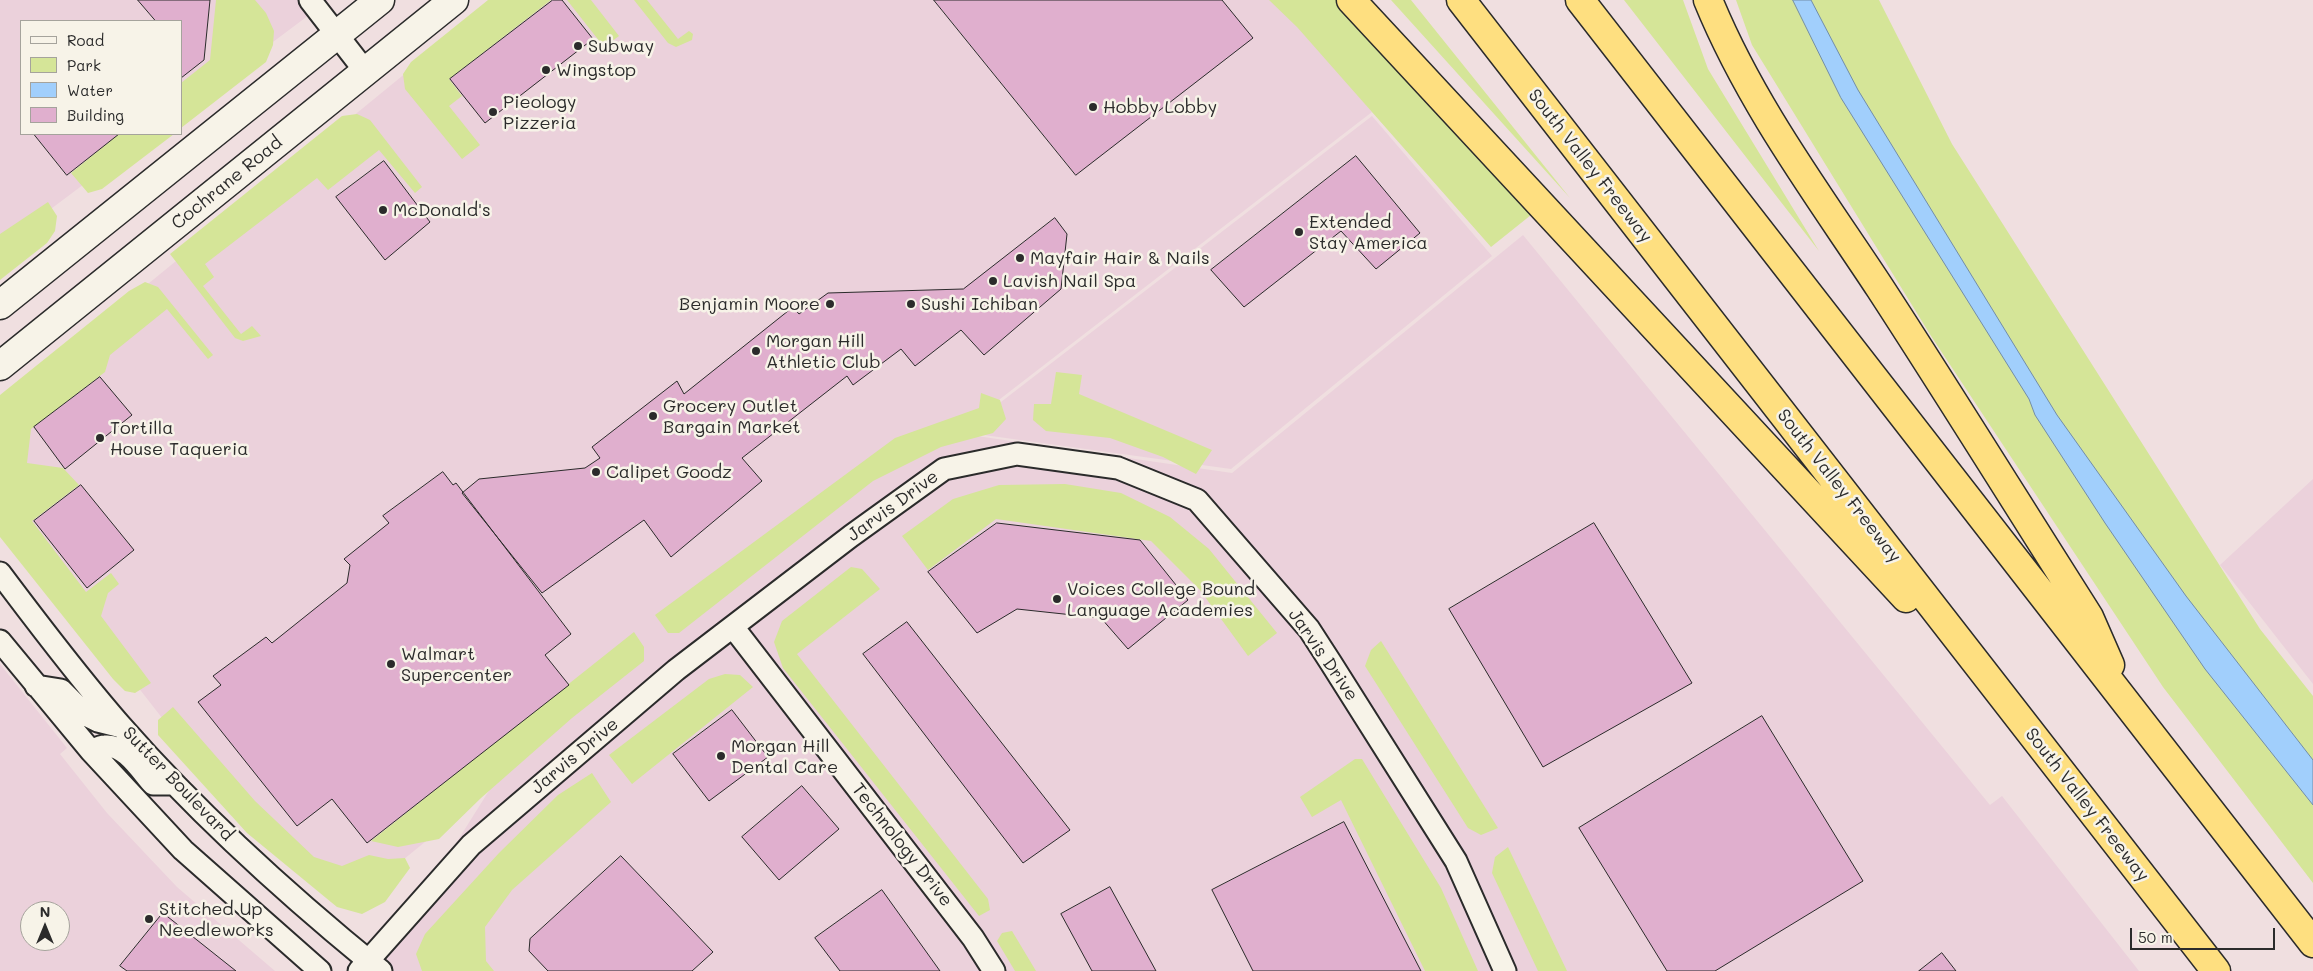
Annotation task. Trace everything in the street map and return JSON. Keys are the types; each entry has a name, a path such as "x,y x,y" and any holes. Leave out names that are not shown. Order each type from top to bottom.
{"highway":[{"path":"1351,0 2031,733"},
{"name":"South Valley Freeway","path":"1461,0 2216,971"},
{"path":"1580,0 2313,943"},
{"path":"1708,0 1741,72 1777,134 1880,289 2089,617 2125,701"}],"main road":[{"path":"0,305 380,0"},
{"name":"Cochrane Road","path":"0,366 454,0"}],"street":[{"path":"310,0 365,70"},
{"name":"Jarvis Drive","path":"369,967 470,845 676,670 851,536 944,468 1017,454 1118,468 1196,500 1309,629 1456,861 1505,971"},
{"name":"Sutter Boulevard","path":"0,573 122,727 174,784 369,967"},
{"name":"Technology Drive","path":"733,627 974,938 994,971"},
{"path":"0,641 90,751 183,850 320,971"},
{"path":"36,686 61,690 86,715 98,721 122,727"},
{"path":"90,751 104,746 114,746 123,751 153,784 174,784"}],"shaded area":[{"path":"0,0 329,0 182,110 182,20 20,20 20,135 150,135 0,247"},
{"path":"495,0 1282,0 1372,112 956,433 1232,473 1523,235 1990,805 2002,796 2139,971 370,971 386,955 490,789 355,899 187,750 0,510 0,405"},
{"path":"1372,116 1492,256 1231,469 962,432"},
{"path":"2313,479 2313,684 2220,565"},
{"path":"0,664 67,748 60,754 107,813 177,887 275,971 0,971"}],"green space":[{"path":"216,0 255,0 266,13 274,31 273,45 266,62 182,127 182,82 210,60"},
{"path":"488,0 551,0 449,79 462,96 449,106 480,145 462,159 405,89 403,74 411,62"},
{"path":"567,0 591,0 619,36 604,47"},
{"path":"634,0 647,0 678,39 689,31 693,34 692,40 676,47 668,43"},
{"path":"1269,0 1337,0 1407,80 1531,215 1491,247 1297,27"},
{"path":"1391,0 1411,0 1570,198"},
{"path":"1624,0 1683,0 1708,69 1819,251"},
{"path":"1736,0 1879,0 1952,144 2260,629 2313,696 2313,883 2163,687 1931,336 1752,45"},
{"path":"357,114 370,120 422,187 415,193 379,150 328,190 317,178 205,264 214,277 203,286 241,334 252,326 261,336 243,341 235,338 170,254 342,116"},
{"path":"118,135 173,135 102,189 88,193 71,173"},
{"path":"48,202 57,216 55,231 47,243 0,280 0,234"},
{"path":"145,282 158,287 213,355 208,359 167,309 110,355 105,372 31,429 27,463 63,468 79,485 32,521 86,592 111,573 119,584 108,593 101,616 151,683 135,693 125,691 113,679 0,537 0,395 129,291"},
{"path":"1056,372 1082,375 1079,394 1212,450 1196,474 1163,457 1110,438 1046,431 1033,420 1034,404 1051,404"},
{"path":"981,393 1000,400 1006,419 993,433 941,447 873,481 679,633 668,633 655,615 895,438 979,408"},
{"path":"1065,484 1121,493 1170,517 1209,549 1277,633 1248,656 1200,590 1151,541 996,519 928,570 902,536 953,499 999,485"},
{"path":"851,567 862,569 880,589 797,654 988,899 990,910 979,916 783,668 774,642 782,621"},
{"path":"634,632 644,647 644,661 572,718 481,798 439,839 398,847 371,841"},
{"path":"1381,641 1498,828 1481,835 1468,828 1365,666 1371,650"},
{"path":"725,674 740,675 753,687 632,784 609,755 709,679"},
{"path":"173,707 255,801 314,857 342,866 369,855 388,859 405,858 410,868 385,902 362,914 337,907 247,833 158,735 158,720"},
{"path":"1355,759 1362,759 1441,888 1478,971 1425,971 1341,800 1312,817 1300,797"},
{"path":"592,773 611,802 512,890 485,927 486,961 494,971 422,971 416,954 425,934 499,853 558,795"},
{"path":"1508,847 1567,971 1538,971 1492,873 1495,857"},
{"path":"1012,931 1036,971 1015,971 997,941 1002,933"}],"water":[{"path":"1793,0 1811,0 1858,90 2057,415 2186,596 2313,760 2313,805 2205,669 2105,523 2035,415 2029,399 1841,98"}],"building":[{"path":"138,0 210,0 204,60 182,77 182,20 155,20"},
{"path":"553,0 562,0 593,39 485,123 450,79"},
{"name":"Hobby Lobby","path":"934,0 1222,0 1253,38 1076,175"},
{"path":"35,135 118,135 67,175"},
{"name":"Extended Stay America","path":"1356,156 1420,233 1376,269 1341,231 1244,307 1211,270"},
{"name":"McDonald's","path":"384,161 430,222 385,260 336,197"},
{"path":"1055,218 1067,234 1061,289 984,355 961,330 915,366 901,349 853,385 847,376 742,458 762,481 671,557 644,520 542,593 462,493 479,479 585,468 600,458 592,447 677,381 684,394 793,307 799,314 828,293 963,289"},
{"path":"100,377 132,415 65,469 34,427"},
{"name":"Walmart Supercenter","path":"443,472 453,485 456,483 571,634 545,655 569,685 367,843 332,799 297,826 198,702 221,685 213,676 266,637 272,643 347,583 350,565 344,559 389,523 383,516"},
{"path":"81,485 134,550 87,588 34,521"},
{"path":"997,523 1140,540 1188,600 1128,649 1101,618 1017,609 977,633 928,572"},
{"path":"1594,523 1692,683 1543,767 1449,609"},
{"path":"907,622 1070,830 1023,863 863,654"},
{"name":"Morgan Hill Dental Care","path":"732,710 768,757 709,801 673,754"},
{"path":"1762,716 1863,881 1715,971 1667,971 1579,828"},
{"path":"802,786 839,829 779,880 742,837"},
{"path":"1344,822 1421,971 1253,971 1212,890"},
{"path":"621,856 713,952 692,971 548,971 529,951 530,939"},
{"path":"1110,887 1156,971 1092,971 1061,914"},
{"path":"882,890 940,971 840,971 815,938"},
{"path":"163,913 236,971 127,971 120,966"},
{"path":"1942,953 1956,971 1919,971"}],"place":[{"name":"Subway","path":"578,46"},
{"name":"Wingstop","path":"546,70"},
{"name":"Hobby Lobby","path":"1093,107"},
{"name":"Pieology Pizzeria","path":"493,112"},
{"name":"McDonald's","path":"383,210"},
{"name":"Extended Stay America","path":"1299,232"},
{"name":"Mayfair Hair & Nails","path":"1020,258"},
{"name":"Lavish Nail Spa","path":"993,281"},
{"name":"Benjamin Moore","path":"830,304"},
{"name":"Sushi Ichiban","path":"911,304"},
{"name":"Morgan Hill Athletic Club","path":"756,351"},
{"name":"Grocery Outlet Bargain Market","path":"653,416"},
{"name":"Tortilla House Taqueria","path":"100,438"},
{"name":"Calipet Goodz","path":"596,472"},
{"name":"Voices College Bound Language Academies","path":"1057,599"},
{"name":"Walmart Supercenter","path":"391,664"},
{"name":"Morgan Hill Dental Care","path":"721,756"},
{"name":"Stitched Up Needleworks","path":"149,919"}]}
